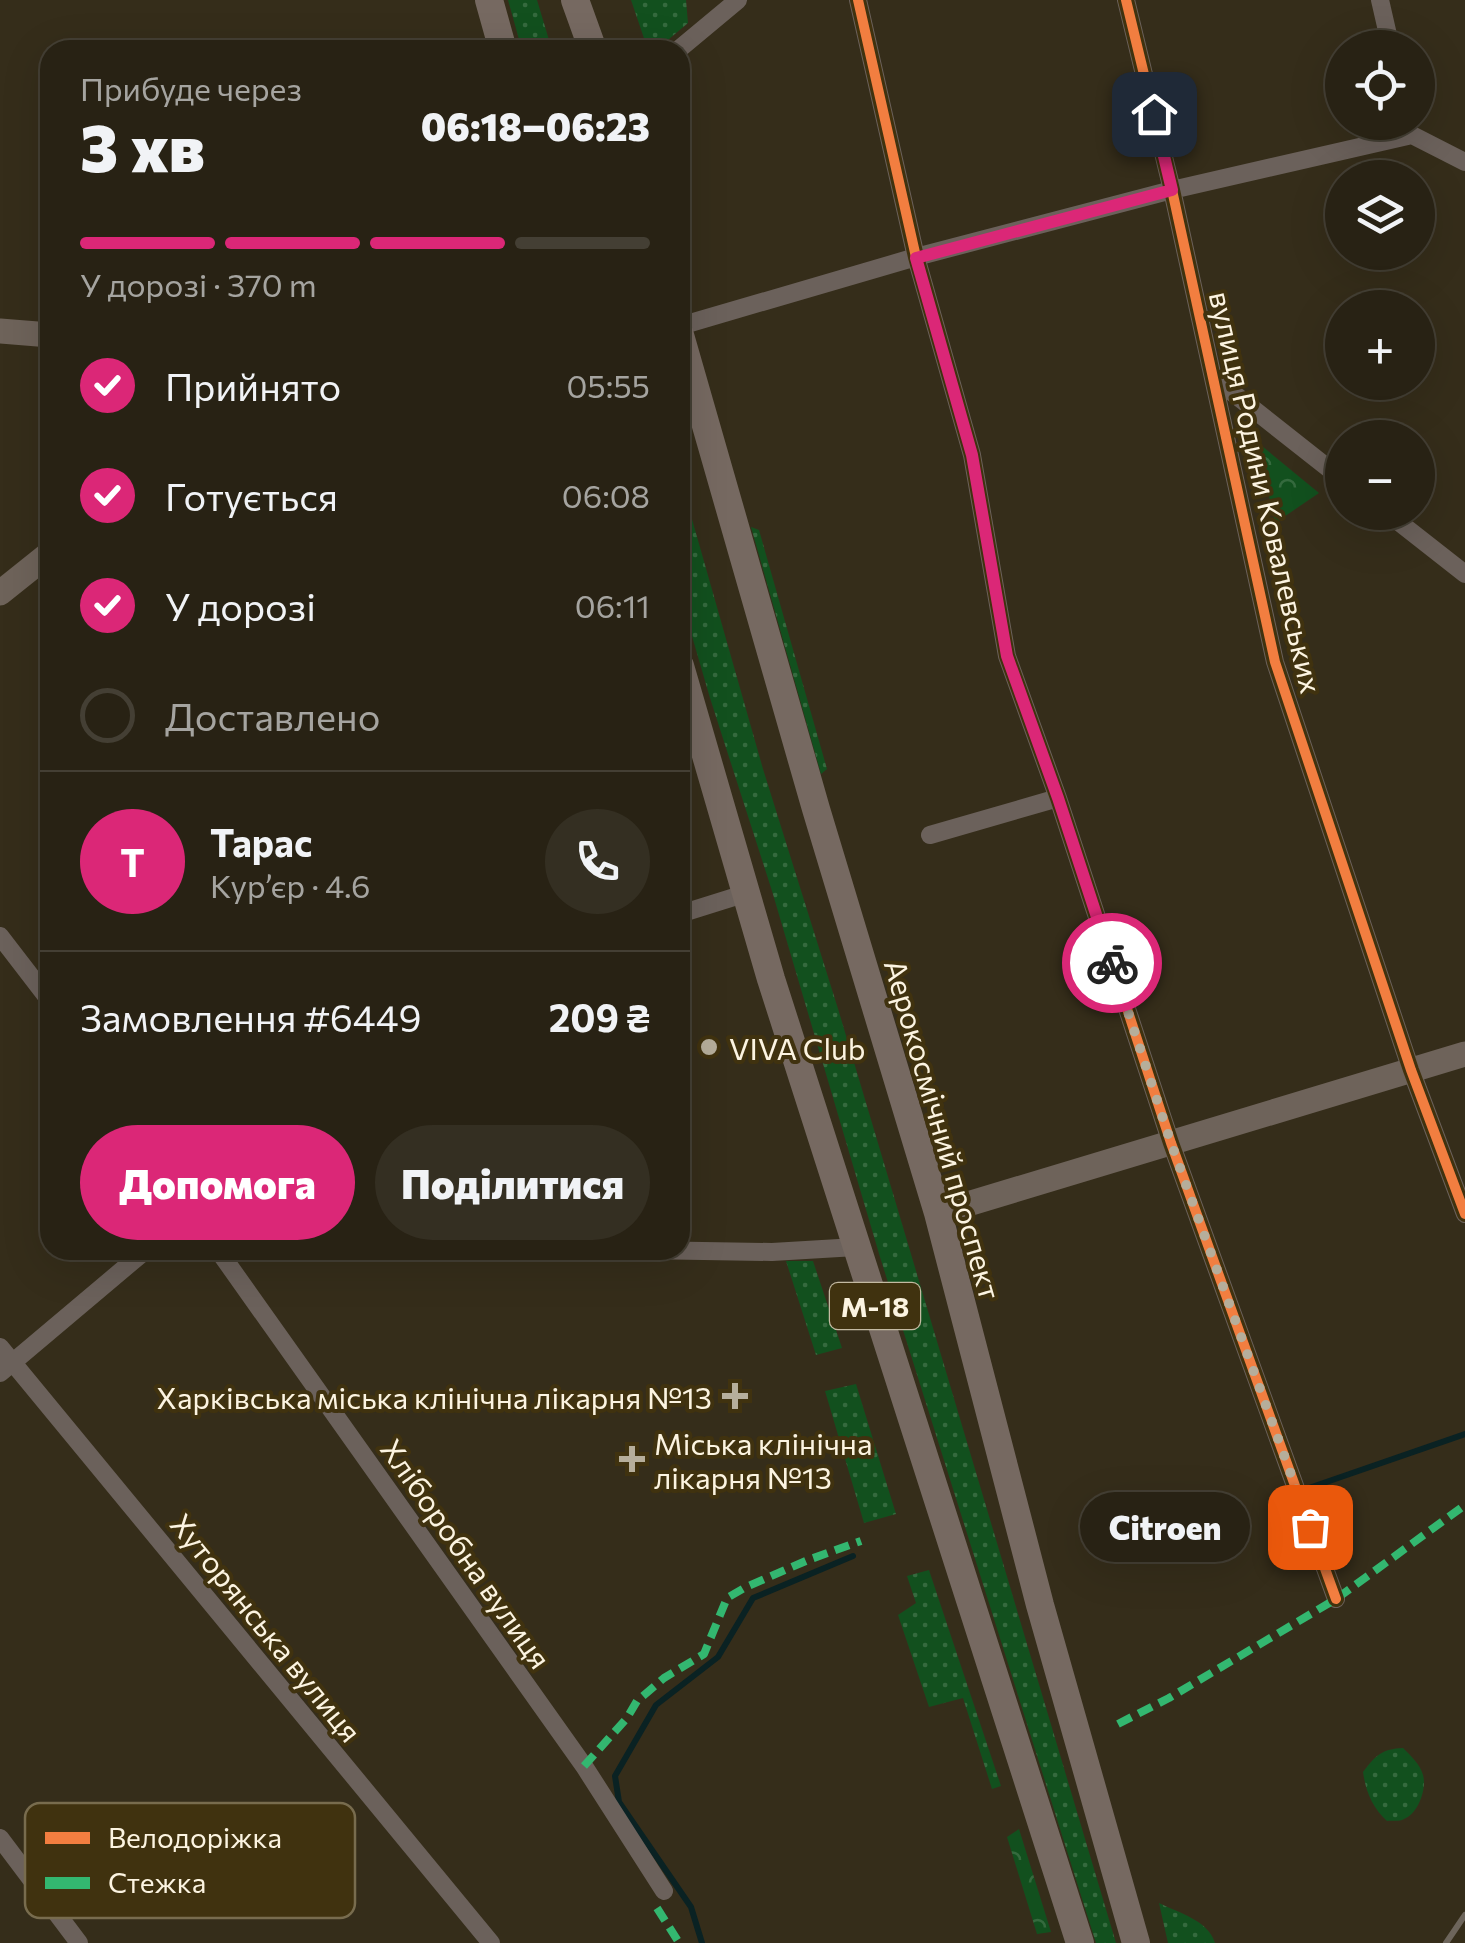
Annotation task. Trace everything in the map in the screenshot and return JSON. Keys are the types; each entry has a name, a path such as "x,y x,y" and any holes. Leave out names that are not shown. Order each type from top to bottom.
{"main road":[{"path":"489,0 499,40"},
{"path":"575,0 589,40"},
{"path":"0,331 40,334"},
{"name":"Аерокосмічний проспект","path":"690,371 816,809 938,1212 1040,1604 1136,1943"},
{"path":"0,594 40,560"},
{"name":"М-18","path":"690,701 771,979 1080,1943"},
{"path":"938,1212 1465,1054"}],"street":[{"path":"690,40 738,0"},
{"path":"858,0 916,258 972,455 1007,656 1058,798 1171,1143 1336,1599"},
{"name":"вулиця Родини Ковалевських","path":"1126,0 1172,190 1275,662 1411,1070 1465,1214"},
{"path":"1380,0 1387,30"},
{"path":"690,323 916,258 1367,140"},
{"path":"1428,140 1465,162"},
{"path":"1214,378 1325,465"},
{"path":"1409,530 1465,574"},
{"path":"930,835 1058,798"},
{"path":"690,911 746,894"},
{"path":"0,936 40,988"},
{"path":"690,1251 772,1252 856,1247"},
{"path":"6,1368 134,1260"},
{"name":"Хліборобна вулиця","path":"225,1260 584,1766 664,1891"},
{"name":"Хуторянська вулиця","path":"0,1347 6,1368 491,1943"},
{"path":"0,1838 25,1871"},
{"path":"60,1918 79,1943"}],"green space":[{"path":"508,0 537,0 549,40 519,40"},
{"path":"631,0 686,0 688,23 668,40 645,40"},
{"path":"1257,442 1319,493 1275,523"},
{"path":"690,512 763,769 1116,1943 1096,1943 880,1257 772,891 690,629"},
{"path":"751,527 759,530 827,769 821,774"},
{"path":"786,1261 813,1261 842,1348 816,1355"},
{"path":"856,1384 896,1514 864,1523 825,1391"},
{"path":"929,1570 1001,1786 992,1789 963,1698 929,1707 898,1615 916,1603 907,1576"},
{"path":"1403,1748 1422,1771 1422,1794 1409,1816 1387,1821 1370,1799 1363,1772 1380,1754"},
{"path":"1019,1829 1051,1932 1037,1934 1007,1837"},
{"path":"1159,1903 1206,1928 1215,1943 1168,1943"}],"waterway":[{"path":"1309,1488 1465,1434"},
{"path":"702,1943 691,1907 619,1802 615,1776 656,1705 718,1657 753,1598 853,1556"}],"railway":[{"path":"1446,1943 1465,1915"}],"marked path":[{"path":"1118,1724 1336,1599 1465,1505"},
{"path":"584,1766 637,1701 664,1678 704,1654 727,1598 808,1560 861,1541"},
{"path":"657,1908 678,1941 675,1943"}],"cycle path":[{"path":"858,0 916,257 972,455 1007,656 1058,798 1171,1143 1336,1599"},
{"path":"1126,0 1172,190 1275,662 1411,1070 1465,1214"}],"way so far":[{"path":"1112,963 1171,1143 1310,1527"}],"place":[{"name":"VIVA Club","path":"709,1047"},
{"name":"Харківська міська клінічна лікарня №13","path":"735,1396"},
{"name":"Міська клінічна лікарня №13","path":"632,1459"},
{"name":"Citroen","path":"1310,1527"}],"route":[{"path":"1112,963 1007,656 972,455 916,258 1172,190 1154,114"}]}
